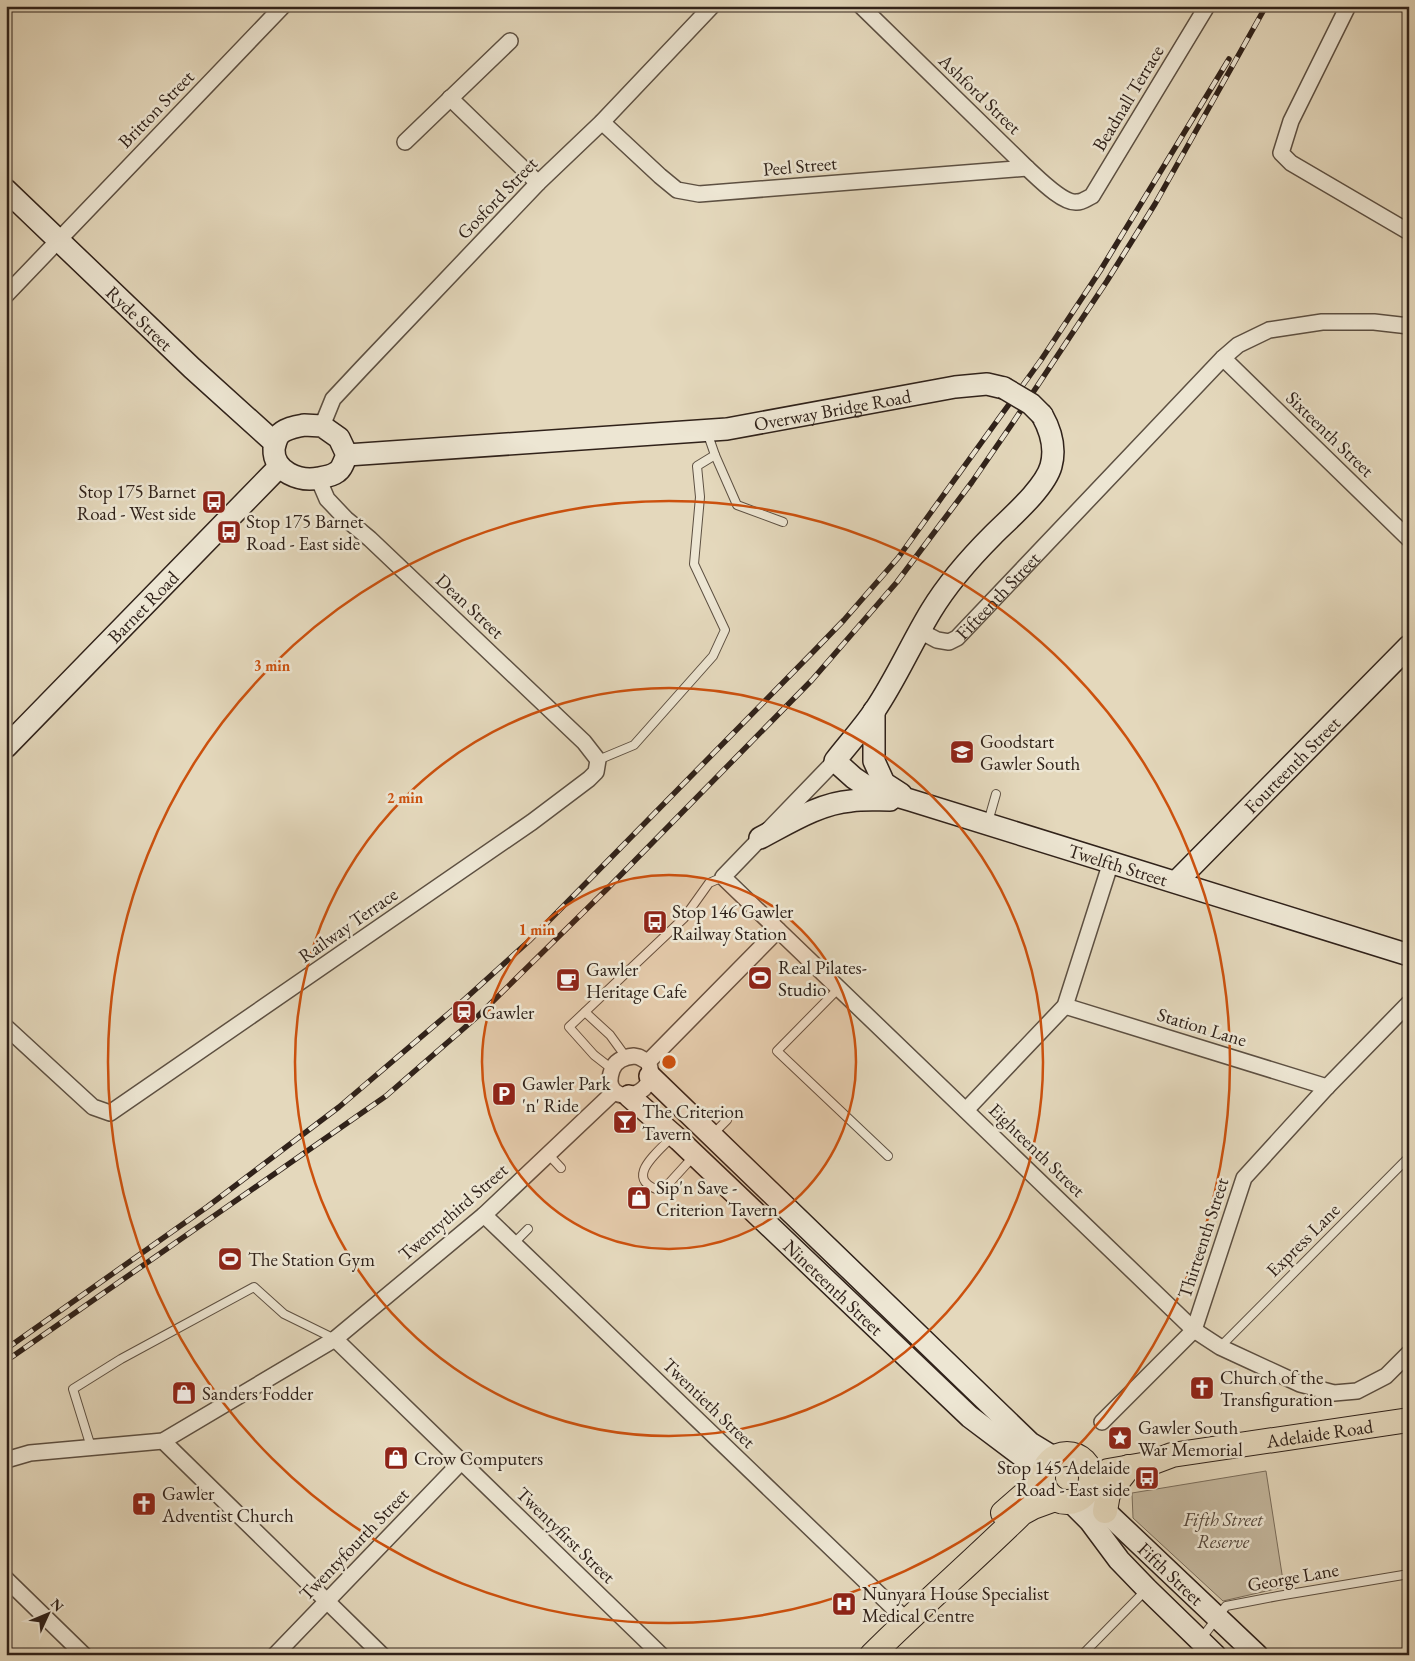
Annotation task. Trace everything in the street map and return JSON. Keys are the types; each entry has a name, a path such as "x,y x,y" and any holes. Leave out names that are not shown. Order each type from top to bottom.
{"main road":[{"name":"Ryde Street","path":"6,190 192,368 275,443"},
{"name":"Overway Bridge Road","path":"346,456 707,431 954,387 987,384 1004,388 1031,404 1042,415 1050,430 1053,449 1051,466 1041,485 975,553 954,578 920,631"},
{"path":"304,425 322,426 339,438 346,456 339,471 330,476 311,480 299,478 290,475 279,467 274,454 275,443 280,434 290,428 304,425"},
{"name":"Barnet Road","path":"6,747 279,467"},
{"path":"835,761 874,711 889,688 920,631"},
{"name":"Fourteenth Street","path":"1176,882 1409,646"},
{"path":"874,711 874,761 884,784 910,800"},
{"name":"Twelfth Street","path":"835,761 869,788 1409,955"},
{"path":"760,838 806,814 849,801 910,800"},
{"name":"Nineteenth Street","path":"649,1069 690,1132 923,1356 1030,1443 1046,1470"},
{"name":"Nineteenth Street","path":"621,1094 690,1132 695,1155 712,1182 770,1210"},
{"name":"Adelaide Road","path":"906,1620 966,1568 1022,1513 1108,1471 1148,1464 1172,1455 1409,1420"},
{"path":"872,1655 906,1620 971,1546 1061,1454 1070,1453 1078,1456 1078,1486 1046,1491 1046,1470"},
{"name":"Adelaide Road","path":"1078,1486 1142,1453 1172,1455"},
{"path":"1105,1511 1108,1494 1129,1467"},
{"name":"Fifth Street","path":"1078,1486 1093,1496 1176,1598 1207,1648"},
{"name":"Fifth Street","path":"1078,1486 1090,1522 1119,1560 1147,1589 1176,1598 1217,1617 1257,1655"}],"street":[{"name":"Britton Street","path":"6,295 284,6"},
{"name":"Ashford Street","path":"861,6 1027,168 1068,201 1076,202"},
{"name":"Beadnall Terrace","path":"1076,202 1092,196 1207,6"},
{"path":"1348,6 1291,121 1281,153 1291,163 1409,232"},
{"name":"Gosford Street","path":"322,426 333,399 538,183 602,122 707,8"},
{"path":"405,142 510,41"},
{"path":"450,98 538,183"},
{"name":"Peel Street","path":"602,122 677,190 690,194 1027,168"},
{"name":"Fifteenth Street","path":"920,631 937,640 949,642 957,638 1223,358 1238,345 1269,330 1322,322 1374,322 1409,326"},
{"name":"Sixteenth Street","path":"1223,358 1409,539"},
{"name":"Dean Street","path":"318,478 327,499 346,519 370,539 584,742 598,760"},
{"name":"Railway Terrace","path":"6,1026 93,1107 110,1113 532,822 589,779 596,772 598,760"},
{"path":"723,877 835,761"},
{"path":"966,1110 1065,1006 1111,862"},
{"name":"Eighteenth Street","path":"723,877 1194,1330 1220,1347 1300,1384 1334,1393 1356,1391 1386,1376 1409,1353"},
{"path":"649,1069 639,1057 626,1057 617,1062 612,1069 610,1079 621,1094 637,1094 644,1089 648,1084 649,1069 778,930"},
{"name":"Thirteenth Street","path":"1102,1422 1194,1330 1244,1178 1327,1087 1409,1003"},
{"name":"Station Lane","path":"1065,1006 1327,1087"},
{"name":"Twentythird Street","path":"6,1460 30,1452 164,1441 335,1338 484,1215 548,1154 621,1094"},
{"name":"Twentieth Street","path":"484,1215 906,1620"},
{"name":"Twentyfirst Street","path":"335,1338 661,1655"},
{"path":"164,1441 382,1655"},
{"name":"Twentyfourth Street","path":"275,1655 462,1462"},
{"path":"6,1579 84,1655"}],"lane":[{"path":"707,431 737,505 783,522"},
{"path":"598,760 634,744 712,656 725,630 694,564 700,497 697,466 715,454"},
{"path":"987,824 996,794"},
{"path":"612,1069 594,1055 569,1027 690,912 691,906 709,883 723,877"},
{"path":"839,988 777,1052 888,1156"},
{"path":"585,1012 610,1035 626,1057"},
{"path":"695,1155 662,1191 652,1188 643,1180 642,1174 646,1166 690,1132 727,1120"},
{"path":"548,1154 560,1168"},
{"name":"Express Lane","path":"1220,1347 1409,1157"},
{"path":"514,1243 528,1229"},
{"path":"91,1447 73,1389 121,1359 254,1287 284,1314 335,1338"},
{"name":"George Lane","path":"1207,1648 1217,1617 1226,1606 1409,1574"},
{"path":"1082,1655 1147,1589"}],"green space":[{"name":"Fifth Street Reserve","path":"1266,1471 1284,1587 1223,1601 1133,1518 1132,1493"}],"railway":[{"path":"6,1361 386,1096 478,1016 607,889 812,680 897,582 972,482 1012,424 1107,281 1155,204 1266,6"},
{"path":"6,1349 207,1207 339,1107 455,1008 529,941 844,620 898,558 1041,360 1100,271 1229,59"}],"place":[{"name":"Stop 175 Barnet Road - West side","path":"214,502"},
{"name":"Stop 175 Barnet Road - East side","path":"229,532"},
{"name":"Goodstart Gawler South","path":"962,752"},
{"name":"Stop 146 Gawler Railway Station","path":"655,922"},
{"name":"Real Pilates- Studio","path":"760,978"},
{"name":"Gawler Heritage Cafe","path":"568,980"},
{"name":"Gawler","path":"464,1012"},
{"name":"Gawler Park 'n' Ride","path":"504,1094"},
{"name":"The Criterion Tavern","path":"625,1122"},
{"name":"Sip'n Save - Criterion Tavern","path":"639,1198"},
{"name":"The Station Gym","path":"230,1259"},
{"name":"Church of the Transfiguration","path":"1202,1388"},
{"name":"Sanders Fodder","path":"184,1393"},
{"name":"Gawler South War Memorial","path":"1120,1438"},
{"name":"Crow Computers","path":"396,1458"},
{"name":"Stop 145 Adelaide Road - East side","path":"1147,1478"},
{"name":"Gawler Adventist Church","path":"144,1504"},
{"name":"Nunyara House Specialist Medical Centre","path":"844,1604"}]}
